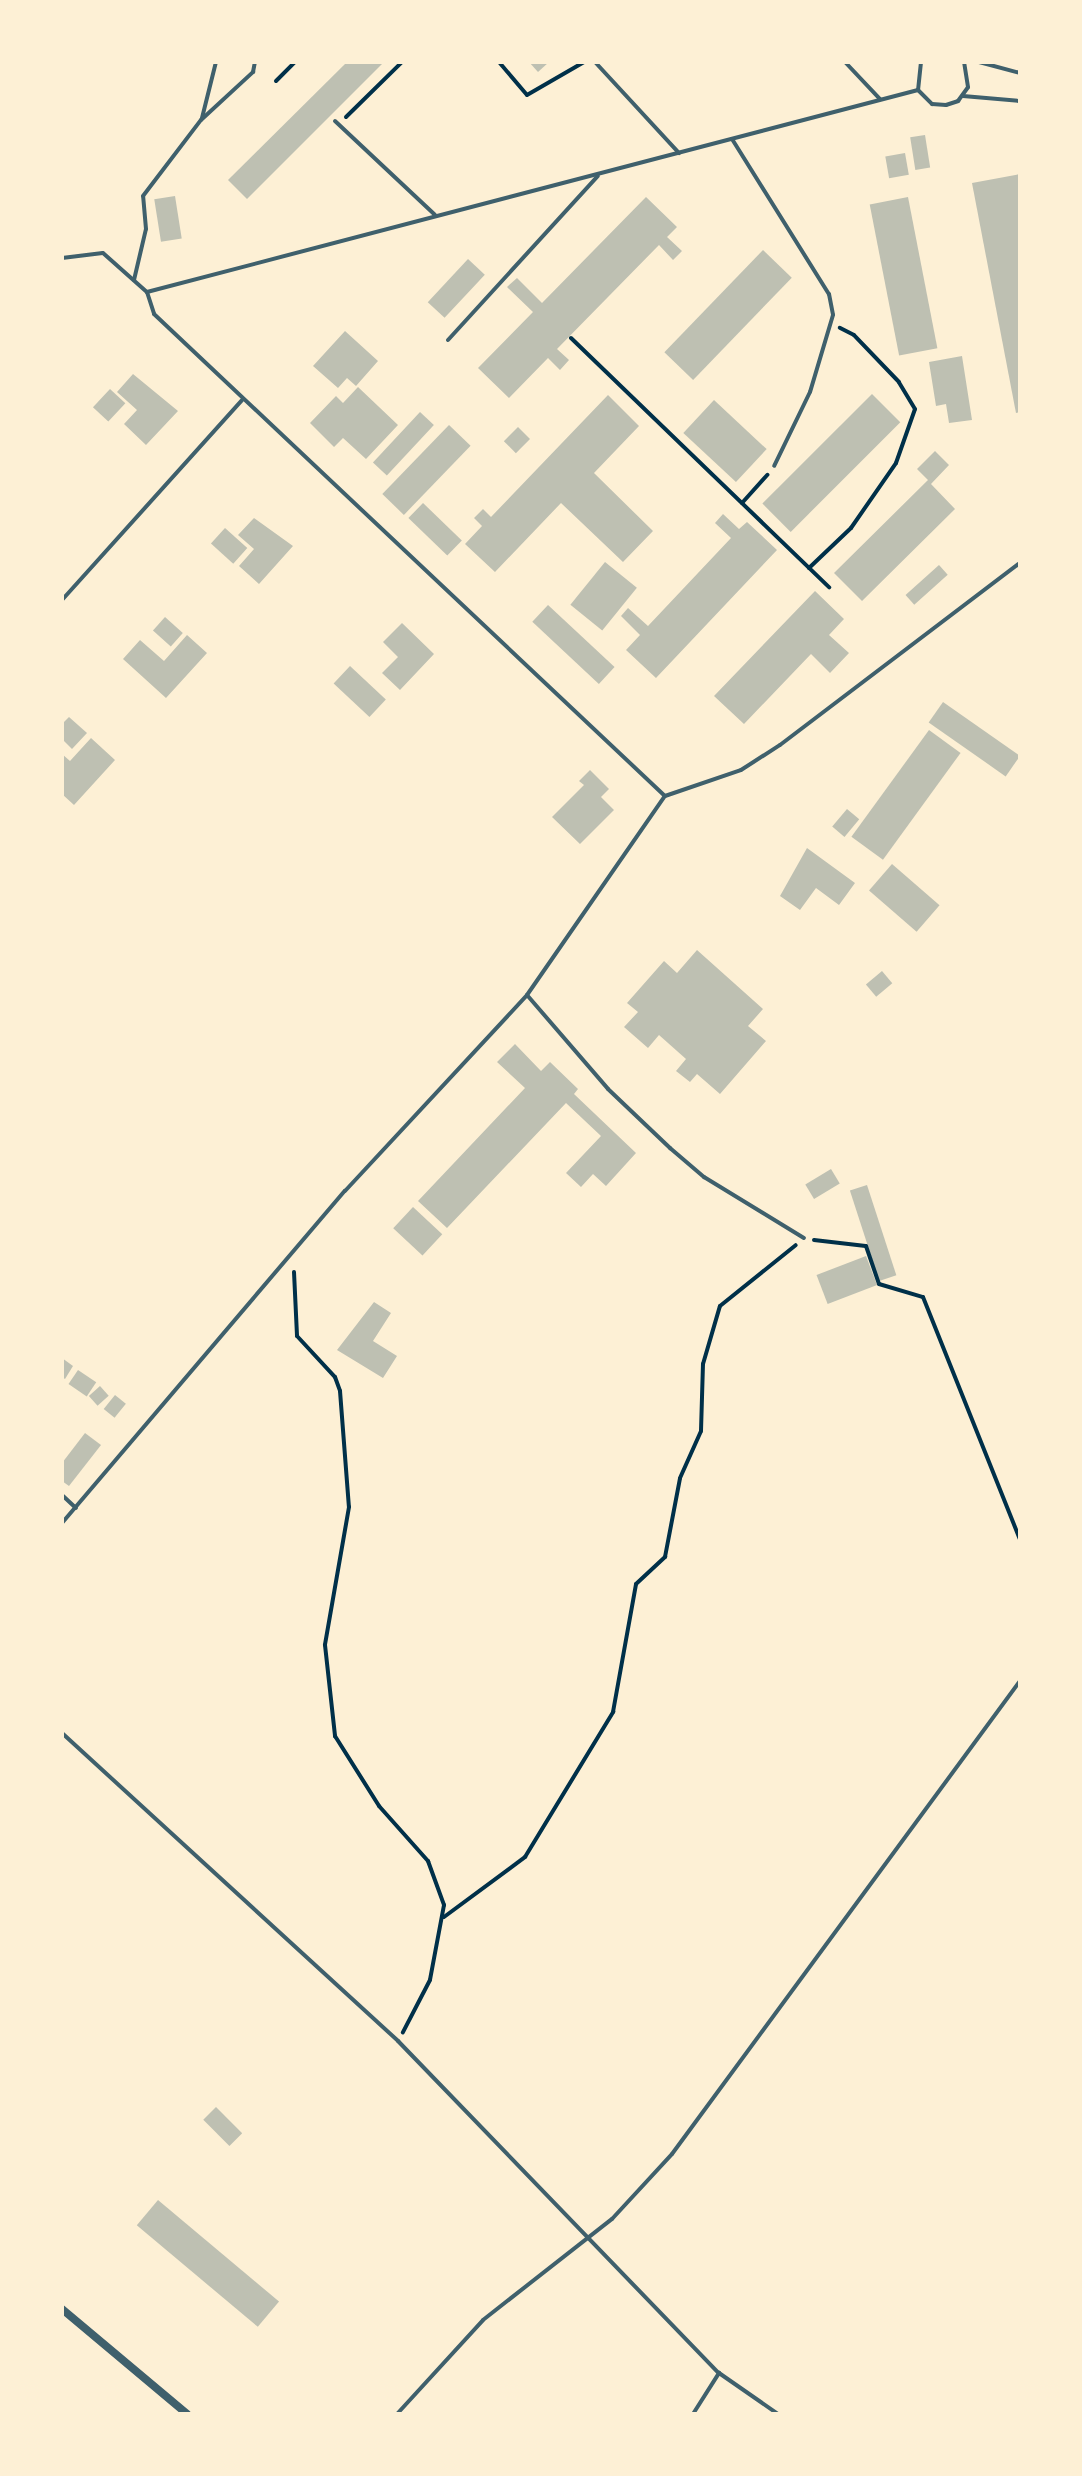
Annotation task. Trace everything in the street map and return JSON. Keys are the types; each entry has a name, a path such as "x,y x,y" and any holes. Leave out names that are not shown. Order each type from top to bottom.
{"street":[{"path":"62,2309 187,2414"}],"lane":[{"path":"201,120 216,62"},
{"path":"134,280 146,229 143,196 201,120 253,72 255,62"},
{"path":"595,62 679,153"},
{"path":"845,62 880,99"},
{"path":"918,90 921,62"},
{"path":"963,96 970,76 964,62"},
{"path":"982,62 1020,73"},
{"path":"147,292 918,90 939,105 963,96 1020,101"},
{"path":"336,123 435,215"},
{"path":"732,139 829,294 831,323 810,392 774,466"},
{"path":"448,340 599,174"},
{"path":"62,258 103,253 134,280 147,292 154,314 242,400 665,796"},
{"path":"62,600 242,400"},
{"path":"62,1523 295,1251 527,995 665,796 741,770 780,745 1020,563"},
{"path":"527,995 608,1089 670,1148 756,1213 804,1238"},
{"path":"62,1495 76,1508"},
{"path":"397,2414 483,2320 623,2207 708,2108 1020,1681"},
{"path":"62,1733 398,2041 719,2373 778,2414"},
{"path":"693,2414 719,2373"}],"path":[{"path":"276,81 295,62"},
{"path":"336,123 402,62"},
{"path":"499,62 527,95 584,62"},
{"path":"809,568 851,528 896,463 915,409 899,382 854,335 831,323"},
{"path":"571,338 829,587"},
{"path":"742,503 774,466"},
{"path":"444,1917 525,1857 613,1712 636,1584 665,1557 680,1478 701,1431 703,1364 720,1306 804,1238 866,1246 879,1284 923,1297 1020,1539"},
{"path":"295,1251 292,1313 297,1336 335,1377 340,1391 349,1507 325,1645 335,1736 379,1806 428,1861 444,1917 430,1980 398,2041"}],"building":[{"path":"347,62 384,62 247,199 228,180"},
{"path":"529,62 549,62 538,72"},
{"path":"925,135 930,168 915,170 910,137"},
{"path":"905,153 909,175 889,178 885,156"},
{"path":"1020,174 1020,412 1016,413 972,183"},
{"path":"175,196 182,238 161,242 154,199"},
{"path":"646,197 677,227 667,237 682,251 673,260 659,245 557,349 569,360 560,370 548,358 509,398 478,368 533,312 507,287 517,278 542,303"},
{"path":"908,197 937,348 899,356 870,204"},
{"path":"763,250 792,278 693,380 664,352"},
{"path":"468,259 485,275 445,318 428,302"},
{"path":"345,331 378,361 356,386 347,378 338,388 313,366"},
{"path":"962,356 972,420 949,423 946,404 936,406 929,362"},
{"path":"133,374 178,411 146,445 124,424 137,410 117,392"},
{"path":"358,387 398,425 366,459 343,438 334,447 310,423 336,396 343,403"},
{"path":"110,389 125,403 108,422 93,407"},
{"path":"872,394 900,422 791,532 762,504"},
{"path":"608,395 639,426 594,473 653,531 623,562 561,503 495,572 465,544 482,526 474,518 483,509 491,517"},
{"path":"714,400 767,449 736,482 683,433"},
{"path":"420,412 434,425 387,475 373,462"},
{"path":"449,425 471,446 404,515 382,494"},
{"path":"518,427 530,439 516,453 504,441"},
{"path":"935,451 949,465 931,484 955,509 862,601 834,573 928,480 917,469"},
{"path":"423,503 462,541 447,556 408,518"},
{"path":"723,514 739,529 747,522 777,550 656,678 626,650 640,635 621,616 628,608 648,626 731,538 715,523"},
{"path":"254,518 293,546 259,584 239,566 254,549 238,535"},
{"path":"225,528 247,548 233,564 211,544"},
{"path":"605,562 637,588 602,631 570,605"},
{"path":"939,565 948,575 914,605 906,595"},
{"path":"815,591 844,619 829,635 849,653 830,673 811,654 744,724 714,696"},
{"path":"548,605 615,667 599,684 532,622"},
{"path":"165,617 183,633 171,646 153,630"},
{"path":"402,623 434,654 400,690 382,673 398,657 383,642"},
{"path":"187,635 207,653 166,698 123,659 140,640 164,661"},
{"path":"350,666 386,699 369,717 334,684"},
{"path":"943,702 1020,756 1006,776 929,722"},
{"path":"69,717 87,733 72,749 62,739 62,724"},
{"path":"929,730 961,753 883,860 851,837"},
{"path":"91,738 115,760 74,805 62,794 62,754 70,761"},
{"path":"590,770 609,789 601,797 614,810 580,844 552,817 584,785 579,781"},
{"path":"847,809 859,819 844,837 832,827"},
{"path":"807,848 855,883 839,905 816,888 800,910 780,896"},
{"path":"892,864 940,905 917,932 869,890"},
{"path":"697,950 763,1009 748,1026 766,1041 720,1094 697,1074 690,1082 676,1071 686,1059 659,1035 648,1048 624,1027 638,1012 627,1003 664,961 677,973"},
{"path":"882,971 892,983 876,997 866,984"},
{"path":"515,1044 541,1071 550,1062 578,1089 574,1094 636,1153 606,1186 593,1174 581,1187 566,1173 601,1136 566,1103 447,1228 418,1201 525,1088 497,1062"},
{"path":"831,1169 840,1184 814,1199 805,1184"},
{"path":"867,1185 896,1275 879,1281 850,1191"},
{"path":"413,1207 442,1234 422,1255 393,1228"},
{"path":"866,1256 877,1285 828,1304 817,1275"},
{"path":"374,1302 391,1313 373,1341 397,1356 383,1378 337,1350"},
{"path":"62,1358 73,1366 65,1379 62,1377"},
{"path":"78,1370 96,1382 87,1396 68,1384"},
{"path":"100,1386 109,1396 98,1406 89,1396"},
{"path":"115,1395 126,1404 115,1418 104,1409"},
{"path":"85,1433 101,1445 69,1486 62,1481 62,1463"},
{"path":"216,2107 242,2133 229,2146 203,2120"},
{"path":"158,2200 279,2302 258,2327 137,2225"}]}
